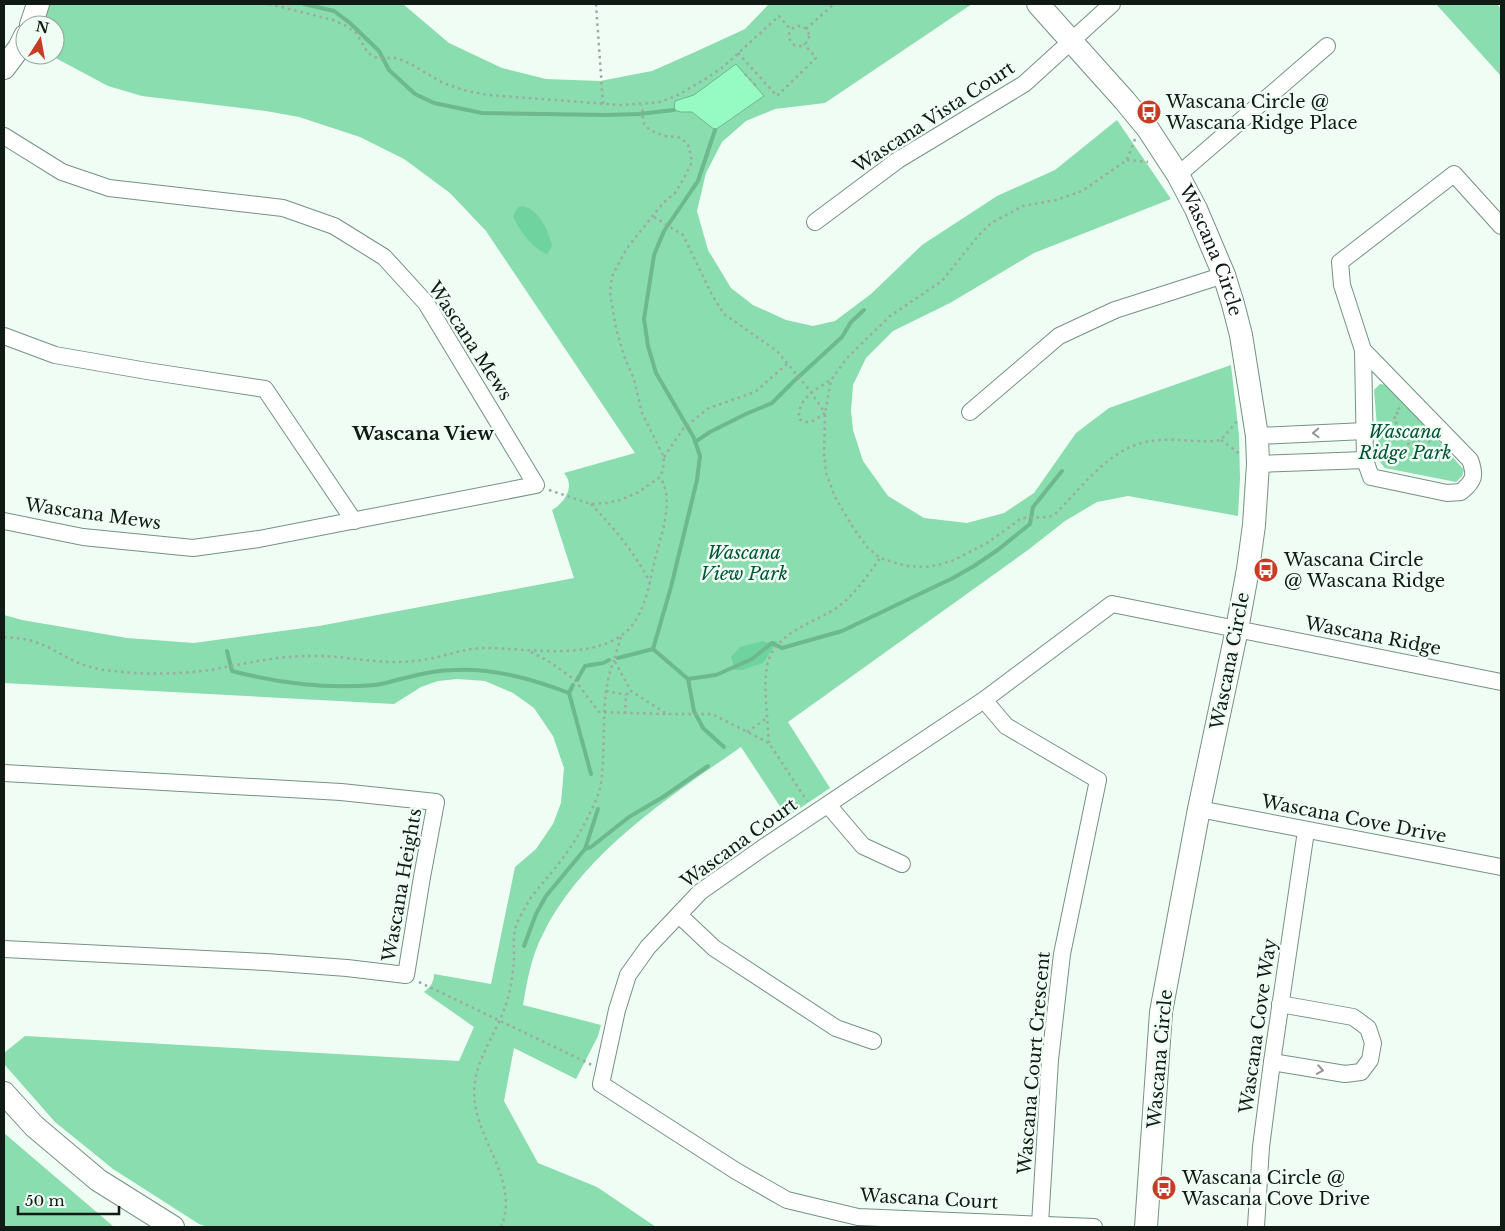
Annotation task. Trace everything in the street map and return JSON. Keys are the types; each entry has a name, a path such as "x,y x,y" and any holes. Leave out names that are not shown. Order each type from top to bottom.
{"street":[{"name":"Wascana Circle","path":"1038,4 1148,129 1178,176 1196,209 1224,275 1241,335 1257,436 1258,464 1254,525 1238,630 1199,809 1161,1012 1146,1227"},
{"name":"Wascana Vista Court","path":"815,222 898,160 1024,84 1112,4"},
{"path":"1178,176 1327,46"},
{"path":"4,68 15,53"},
{"name":"Wascana Mews","path":"4,136 62,172 109,188 283,208 334,226 384,257 426,303 536,485 259,540 193,548 84,537 4,521"},
{"path":"1363,350 1470,460 1474,472 1471,484 1461,492 1447,493 1371,477 1365,460 1363,350 1342,286 1340,262 1454,174 1501,226"},
{"path":"970,412 1059,336 1115,310 1224,275"},
{"path":"4,336 55,355 265,389 354,521"},
{"path":"1257,436 1365,431"},
{"path":"1258,464 1365,460"},
{"name":"Wascana Court","path":"1094,1227 858,1217 787,1200 736,1171 601,1084 617,1010 628,975 648,948 700,892 984,700 1112,604 1238,630"},
{"name":"Wascana Ridge","path":"1238,630 1501,682"},
{"name":"Wascana Court Crescent","path":"984,700 1006,726 1098,780 1062,954 1050,1060 1040,1224"},
{"name":"Wascana Heights","path":"4,773 321,791 436,802 406,975 347,968 266,962 4,949"},
{"path":"822,809 863,846 902,864"},
{"name":"Wascana Cove Drive","path":"1199,809 1501,867"},
{"name":"Wascana Cove Way","path":"1256,1227 1261,1147 1306,831"},
{"path":"679,915 714,948 836,1028 873,1041"},
{"path":"1272,1062 1345,1074 1361,1072 1370,1060 1373,1043 1368,1028 1353,1017 1280,1004"},
{"path":"4,1093 34,1126 98,1180 173,1227"}],"path":[{"path":"269,4 318,15 346,26 356,33 368,53 377,58 391,58 409,62 443,82 467,90 497,96 642,107 660,102 693,88 723,67 779,16 790,30"},
{"path":"596,4 603,104"},
{"path":"806,29 834,4"},
{"path":"795,26 801,26 806,29 809,35 808,40 798,46 792,43 789,36 790,30 795,26"},
{"path":"738,54 776,96 816,58 804,44"},
{"path":"745,74 757,87"},
{"path":"751,80 757,75"},
{"path":"536,485 591,504 606,503 620,500 636,493 660,477 663,470 664,457 642,413 634,379 624,356 616,328 610,293 613,274 620,260 640,232 683,180 690,168 691,154 686,142 682,138 664,136 652,132 645,126 642,107"},
{"path":"1127,160 1082,191 1056,200 1023,206 992,223 978,236 942,282 890,316 846,358 831,380 825,413 824,453 826,473 835,497 868,548 880,558 906,566 925,568 971,552 1022,518 1049,517 1055,514 1106,462 1132,446 1159,440 1203,442 1221,440"},
{"path":"654,217 683,235 712,295 724,314 777,351 811,392 825,413"},
{"path":"664,457 691,422 709,408 755,392 787,364"},
{"path":"825,413 813,422 799,419 800,408 811,392 831,380"},
{"path":"1413,401 1396,410 1398,416 1394,418 1401,434 1409,445 1419,440 1423,445 1444,433"},
{"path":"501,1227 506,1198 482,1129 474,1096 475,1082 508,1001 513,973 514,941 520,917 531,897 570,848 599,794 602,775 604,713 609,672 621,637 641,612 650,582 665,518 666,495 660,477"},
{"path":"591,504 618,534 640,563 650,582"},
{"path":"769,743 766,675 774,650 794,631 837,607 860,585 880,558"},
{"path":"4,637 35,642 53,649 79,664 98,669 128,673 161,673 194,671 311,655 373,662 392,662 424,660 469,648 529,651 588,648 605,644 621,637"},
{"path":"529,651 548,661 574,679 599,712 625,714 712,714 769,743 822,809"},
{"path":"614,660 631,691 667,714"},
{"path":"606,691 626,694 631,691"},
{"path":"625,714 626,694"},
{"path":"747,732 767,718"},
{"path":"406,975 604,1071"}],"green space":[{"name":"Wascana View Park","path":"46,4 403,4 449,43 502,68 546,79 600,81 652,71 695,52 745,29 769,4 972,4 825,103 775,109 746,121 722,142 706,173 697,211 708,250 731,288 753,305 786,320 813,326 835,321 871,294 922,245 997,196 1055,170 1117,120 1171,199 1034,253 950,303 893,331 866,358 853,385 851,411 853,430 863,461 888,496 924,518 967,523 1004,513 1034,493 1076,433 1109,408 1231,365 1239,435 1240,479 1238,516 1128,496 1097,502 1065,521 1028,550 788,722 830,788 787,817 741,747 657,807 603,853 579,879 559,906 542,936 532,961 523,1005 601,1025 598,1036 576,1079 514,1048 504,1101 538,1163 597,1187 656,1227 207,1227 199,1224 113,1169 55,1122 4,1064 4,1053 25,1036 459,1061 474,1027 424,992 431,984 434,974 491,984 515,867 536,849 553,824 561,803 564,768 553,736 534,708 513,693 485,681 457,679 438,681 421,687 394,704 4,683 4,615 22,620 127,638 194,643 319,626 574,578 552,510 561,503 569,489 564,473 635,453 486,231 450,193 404,159 360,137 299,117 266,111 142,96 108,86 65,63 65,15 42,15"},
{"path":"1436,4 1497,4 1501,9 1501,76"},
{"name":"Wascana Ridge Park","path":"1380,384 1389,385 1464,470 1462,476 1456,482 1385,468 1380,462 1374,390"},
{"path":"4,1133 114,1227 4,1227"}],"shaded area":[{"path":"736,64 764,96 715,130 692,112 674,110 675,101 694,95"},
{"path":"522,206 534,212 545,227 552,246 547,254 532,244 515,221 513,216 518,207"},
{"path":"763,641 767,643 777,642 763,663 742,670 735,670 731,657 740,647"}],"waterway":[{"path":"304,4 334,11 350,23 379,51 389,70 415,94 434,103 482,113 606,115 674,110"},
{"path":"653,649 671,587 697,480 700,456 694,438 656,373 648,346 644,319 654,255 664,231 698,181 715,130"},
{"path":"695,442 710,432 772,403 842,337 851,322 864,310"},
{"path":"653,649 688,679 716,675 752,659 772,643 782,648 842,631 953,578 999,549 1030,524 1033,507 1062,471"},
{"path":"618,658 653,649"},
{"path":"227,651 232,671 267,679 303,684 375,685 435,671 469,670 513,676 569,693 573,685"},
{"path":"577,680 585,666 609,660"},
{"path":"688,679 694,711 703,728 724,747"},
{"path":"569,693 591,774"},
{"path":"585,849 591,847 629,817 663,797 708,766"},
{"path":"524,946 536,914 546,896 585,849 598,809"}],"place":[{"name":"Wascana Circle @ Wascana Ridge Place","path":"1149,112"},
{"name":"Wascana Circle @ Wascana Ridge","path":"1266,570"},
{"name":"Wascana Circle @ Wascana Cove Drive","path":"1164,1188"}],"district":[{"name":"Wascana View","path":"423,433"}]}
